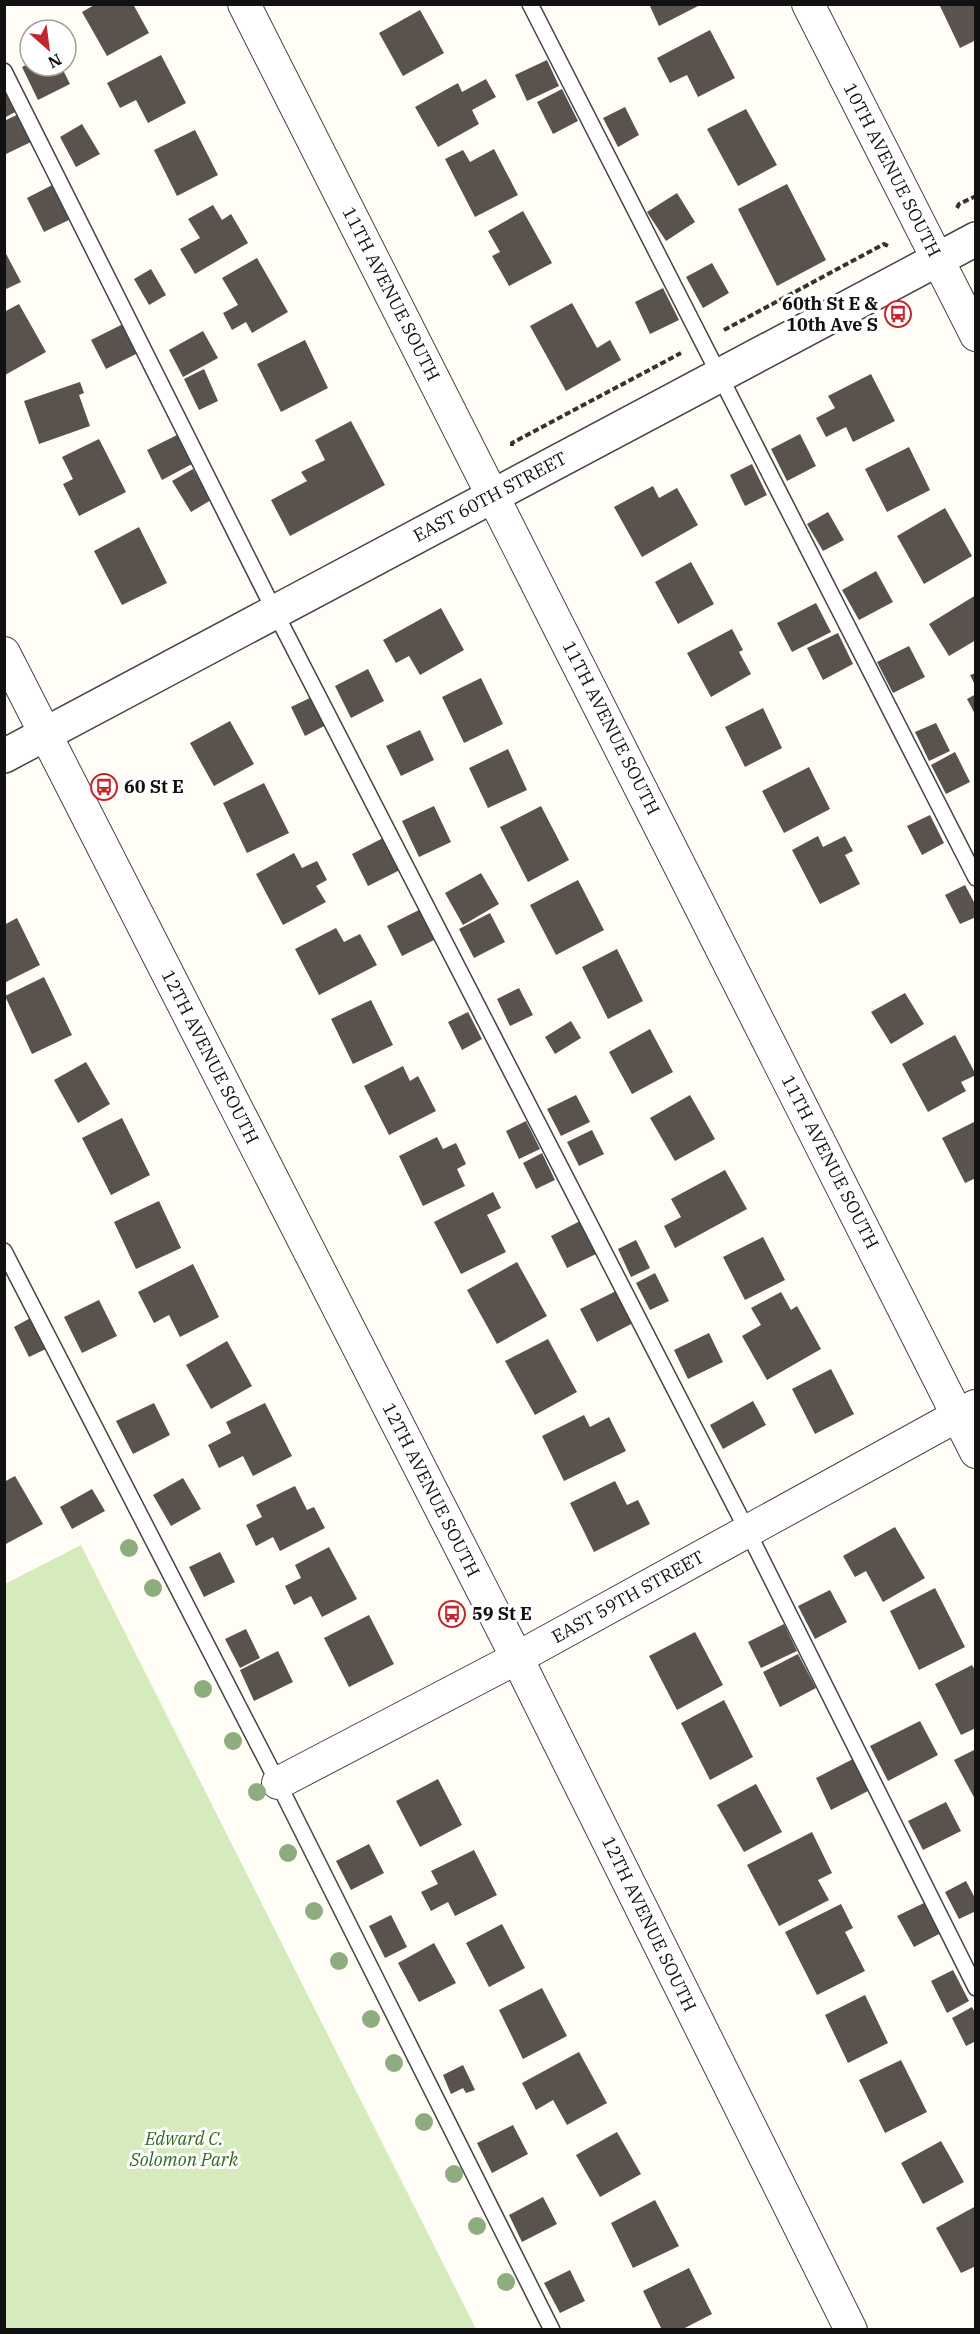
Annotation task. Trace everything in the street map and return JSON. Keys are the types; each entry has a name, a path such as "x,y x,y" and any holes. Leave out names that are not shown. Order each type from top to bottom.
{"street":[{"name":"11TH AVENUE SOUTH","path":"244,4 493,495 966,1411 975,1452"},
{"name":"10TH AVENUE SOUTH","path":"808,4 975,335"},
{"name":"EAST 60TH STREET","path":"4,756 975,239"},
{"name":"12TH AVENUE SOUTH","path":"4,653 516,1658 851,2330"},
{"name":"EAST 59TH STREET","path":"278,1783 516,1658 966,1411"}],"lane":[{"path":"530,4 975,878"},
{"path":"4,71 275,612 747,1530 975,1988"},
{"path":"4,1251 278,1783 552,2330"}],"green space":[{"name":"Edward C. Solomon Park","path":"81,1545 476,2329 5,2329 5,1584"}],"building":[{"path":"96,4 133,4 149,33 107,56 82,12"},
{"path":"649,4 702,4 659,26"},
{"path":"939,4 976,4 976,40 960,48"},
{"path":"420,10 444,53 403,76 379,33"},
{"path":"710,30 735,78 698,97 687,75 670,83 657,58"},
{"path":"161,55 186,103 148,123 136,100 120,108 107,83"},
{"path":"547,60 559,86 527,101 515,75"},
{"path":"27,78 67,78 70,84 38,100"},
{"path":"486,79 496,97 472,110 479,124 438,147 415,107 458,83 462,92"},
{"path":"4,82 19,110 4,118"},
{"path":"562,89 578,121 553,134 537,102"},
{"path":"625,107 639,135 618,147 603,118"},
{"path":"746,109 777,165 738,186 707,129"},
{"path":"21,113 35,140 4,155 4,121"},
{"path":"82,124 100,154 76,167 60,137"},
{"path":"195,130 218,175 177,196 154,150"},
{"path":"494,149 518,195 475,217 445,159 463,150 470,162"},
{"path":"58,182 75,217 44,232 27,198"},
{"path":"787,184 826,260 777,286 738,209"},
{"path":"677,193 695,222 666,241 647,212"},
{"path":"213,205 222,220 231,214 248,243 195,274 180,249 200,238 188,219"},
{"path":"523,211 552,263 509,286 492,256 500,252 488,231"},
{"path":"4,250 21,282 4,290"},
{"path":"257,258 288,312 252,333 246,322 232,330 223,313 238,305 222,278"},
{"path":"712,263 729,293 703,308 686,277"},
{"path":"151,269 166,295 149,305 134,279"},
{"path":"663,288 679,320 650,334 635,302"},
{"path":"572,303 597,348 610,340 621,360 566,391 530,326"},
{"path":"19,304 46,352 5,375 4,312"},
{"path":"127,322 142,351 106,369 91,340"},
{"path":"203,331 218,358 183,377 169,350"},
{"path":"305,340 328,388 281,412 257,364"},
{"path":"204,369 218,401 199,410 184,379"},
{"path":"871,374 895,421 853,442 846,427 826,437 816,418 835,408 828,396"},
{"path":"80,382 84,393 79,395 90,426 39,444 24,401"},
{"path":"351,421 385,485 290,536 271,500 307,481 301,472 325,460 315,440"},
{"path":"800,434 816,466 787,481 771,449"},
{"path":"177,435 192,464 162,480 147,450"},
{"path":"99,439 126,492 79,516 63,484 73,479 62,457"},
{"path":"909,447 930,490 887,512 865,469"},
{"path":"752,464 767,495 745,506 730,475"},
{"path":"193,469 211,500 191,512 172,481"},
{"path":"653,486 659,498 677,488 698,525 642,557 614,507"},
{"path":"945,508 972,556 924,584 897,536"},
{"path":"828,512 844,540 823,551 807,524"},
{"path":"139,527 167,583 122,605 94,551"},
{"path":"691,562 714,604 678,624 655,582"},
{"path":"876,571 893,602 859,620 842,590"},
{"path":"976,595 976,640 949,656 929,624"},
{"path":"816,603 831,632 792,652 777,623"},
{"path":"441,608 464,650 420,675 409,656 396,663 383,640"},
{"path":"732,629 743,650 739,652 751,674 711,697 687,653"},
{"path":"838,633 853,664 823,680 807,648"},
{"path":"909,646 925,677 893,693 877,662"},
{"path":"368,669 384,701 351,718 335,686"},
{"path":"976,673 976,687 970,675"},
{"path":"481,678 503,724 464,743 442,697"},
{"path":"976,694 976,716 967,699"},
{"path":"312,697 326,725 305,736 291,707"},
{"path":"763,708 782,748 745,767 725,727"},
{"path":"230,721 254,764 214,786 190,743"},
{"path":"936,723 950,751 929,761 915,732"},
{"path":"420,730 434,760 401,776 386,746"},
{"path":"508,749 527,790 488,808 469,768"},
{"path":"955,752 970,782 946,794 931,765"},
{"path":"809,767 830,809 784,833 762,791"},
{"path":"264,783 289,833 247,853 223,803"},
{"path":"434,806 451,842 419,857 402,821"},
{"path":"541,806 569,860 528,882 500,827"},
{"path":"930,815 944,843 922,855 907,826"},
{"path":"387,836 404,868 368,886 352,854"},
{"path":"818,836 823,847 845,836 853,851 845,855 860,884 820,904 792,850"},
{"path":"294,853 302,868 317,861 327,880 316,886 326,902 283,925 256,874"},
{"path":"481,873 499,904 463,925 445,893"},
{"path":"578,880 604,930 556,955 530,905"},
{"path":"965,885 976,906 976,917 960,924 945,895"},
{"path":"421,909 436,939 402,956 387,926"},
{"path":"490,913 505,942 474,958 459,929"},
{"path":"17,918 40,965 4,983 4,925"},
{"path":"336,928 344,942 360,934 377,965 319,995 295,949"},
{"path":"617,949 643,1001 608,1019 582,967"},
{"path":"44,977 72,1035 32,1054 5,996"},
{"path":"519,988 533,1015 510,1026 497,999"},
{"path":"905,993 924,1024 891,1044 871,1012"},
{"path":"371,1000 393,1045 353,1064 331,1019"},
{"path":"468,1012 482,1039 462,1050 448,1022"},
{"path":"571,1021 581,1038 555,1054 545,1037"},
{"path":"650,1029 673,1072 632,1094 609,1052"},
{"path":"955,1035 976,1075 961,1082 966,1091 928,1112 902,1064"},
{"path":"86,1062 110,1104 78,1123 54,1080"},
{"path":"403,1066 410,1081 418,1076 436,1111 389,1135 364,1086"},
{"path":"576,1095 590,1122 561,1136 547,1109"},
{"path":"690,1095 715,1139 675,1161 650,1118"},
{"path":"122,1118 150,1175 111,1195 82,1138"},
{"path":"526,1121 540,1149 519,1159 506,1131"},
{"path":"976,1121 976,1178 965,1183 942,1138"},
{"path":"592,1130 604,1154 579,1166 567,1142"},
{"path":"437,1137 443,1149 456,1143 466,1164 457,1169 465,1186 423,1206 399,1156"},
{"path":"542,1153 555,1180 536,1189 523,1163"},
{"path":"725,1170 747,1209 675,1248 664,1226 681,1217 671,1199"},
{"path":"493,1192 501,1208 487,1215 506,1252 461,1274 434,1222"},
{"path":"159,1201 181,1248 136,1269 114,1222"},
{"path":"582,1220 598,1253 567,1268 551,1236"},
{"path":"763,1237 785,1280 745,1300 723,1257"},
{"path":"636,1240 650,1268 631,1277 618,1249"},
{"path":"517,1262 547,1316 497,1344 467,1290"},
{"path":"193,1264 219,1317 180,1337 169,1315 154,1323 138,1292"},
{"path":"655,1273 669,1301 650,1310 636,1283"},
{"path":"616,1291 633,1323 597,1342 580,1309"},
{"path":"781,1292 791,1310 797,1306 821,1349 767,1380 742,1336 761,1325 751,1308"},
{"path":"99,1300 117,1336 82,1353 64,1317"},
{"path":"34,1316 50,1347 29,1357 14,1327"},
{"path":"709,1333 723,1362 688,1379 674,1350"},
{"path":"548,1339 577,1392 535,1415 505,1361"},
{"path":"227,1341 252,1386 211,1409 186,1365"},
{"path":"831,1369 854,1414 815,1434 792,1389"},
{"path":"753,1401 766,1425 723,1449 710,1425"},
{"path":"154,1403 170,1435 133,1454 116,1421"},
{"path":"265,1403 292,1456 253,1476 243,1456 219,1468 208,1445 231,1433 226,1422"},
{"path":"584,1415 590,1427 609,1417 626,1451 564,1481 542,1436"},
{"path":"15,1476 43,1524 4,1545 4,1482"},
{"path":"183,1478 201,1509 171,1526 153,1495"},
{"path":"615,1481 627,1505 638,1500 650,1524 594,1552 570,1503"},
{"path":"295,1486 307,1510 314,1507 325,1528 280,1551 273,1537 256,1546 246,1525 262,1517 256,1505"},
{"path":"92,1489 105,1511 72,1529 60,1507"},
{"path":"895,1527 925,1578 883,1602 866,1571 855,1577 843,1556"},
{"path":"329,1547 357,1599 322,1617 311,1596 294,1605 285,1586 301,1578 295,1565"},
{"path":"220,1552 235,1582 204,1597 189,1567"},
{"path":"935,1588 965,1647 919,1670 890,1611"},
{"path":"830,1590 847,1622 815,1639 798,1606"},
{"path":"369,1615 394,1664 349,1687 324,1638"},
{"path":"784,1624 797,1651 761,1668 748,1642"},
{"path":"246,1629 260,1658 240,1668 225,1639"},
{"path":"695,1632 723,1685 677,1710 649,1656"},
{"path":"278,1651 293,1682 254,1701 240,1670"},
{"path":"798,1654 816,1688 780,1707 763,1672"},
{"path":"972,1665 976,1672 976,1728 961,1735 935,1684"},
{"path":"724,1700 753,1757 710,1780 681,1723"},
{"path":"920,1721 938,1755 888,1781 870,1746"},
{"path":"976,1749 976,1801 954,1760"},
{"path":"853,1759 868,1791 831,1810 816,1778"},
{"path":"438,1779 462,1825 420,1847 396,1801"},
{"path":"756,1784 782,1832 744,1852 717,1805"},
{"path":"946,1802 961,1831 923,1850 908,1821"},
{"path":"812,1832 832,1873 818,1880 829,1900 779,1926 747,1865"},
{"path":"369,1844 384,1873 351,1890 336,1861"},
{"path":"474,1850 497,1895 455,1916 448,1902 431,1911 421,1892 438,1884 431,1871"},
{"path":"966,1881 976,1900 976,1911 959,1919 945,1892"},
{"path":"924,1903 941,1933 914,1947 897,1916"},
{"path":"841,1904 853,1928 845,1932 865,1971 817,1995 785,1932"},
{"path":"391,1915 407,1947 385,1958 369,1926"},
{"path":"502,1924 525,1968 489,1987 466,1943"},
{"path":"434,1943 456,1983 419,2002 398,1963"},
{"path":"953,1970 969,2001 947,2013 931,1981"},
{"path":"542,1988 567,2036 523,2059 499,2010"},
{"path":"865,1995 888,2043 848,2063 825,2015"},
{"path":"972,2007 976,2015 976,2041 966,2046 952,2018"},
{"path":"579,2052 607,2103 567,2125 553,2100 536,2110 522,2083"},
{"path":"901,2060 927,2112 885,2133 859,2080"},
{"path":"463,2065 475,2090 466,2093 463,2088 451,2094 443,2075"},
{"path":"513,2125 528,2154 492,2173 477,2143"},
{"path":"617,2132 641,2174 600,2197 576,2155"},
{"path":"941,2141 964,2182 923,2204 901,2163"},
{"path":"543,2197 557,2224 522,2242 509,2215"},
{"path":"655,2200 679,2246 633,2268 611,2223"},
{"path":"976,2206 976,2266 961,2273 936,2228"},
{"path":"689,2268 712,2314 681,2330 662,2330 643,2291"},
{"path":"570,2270 585,2301 560,2313 544,2283"}],"place":[{"name":"60th St E & 10th Ave S","path":"898,314"},
{"name":"60 St E","path":"104,787"},
{"name":"59 St E","path":"452,1614"}]}
